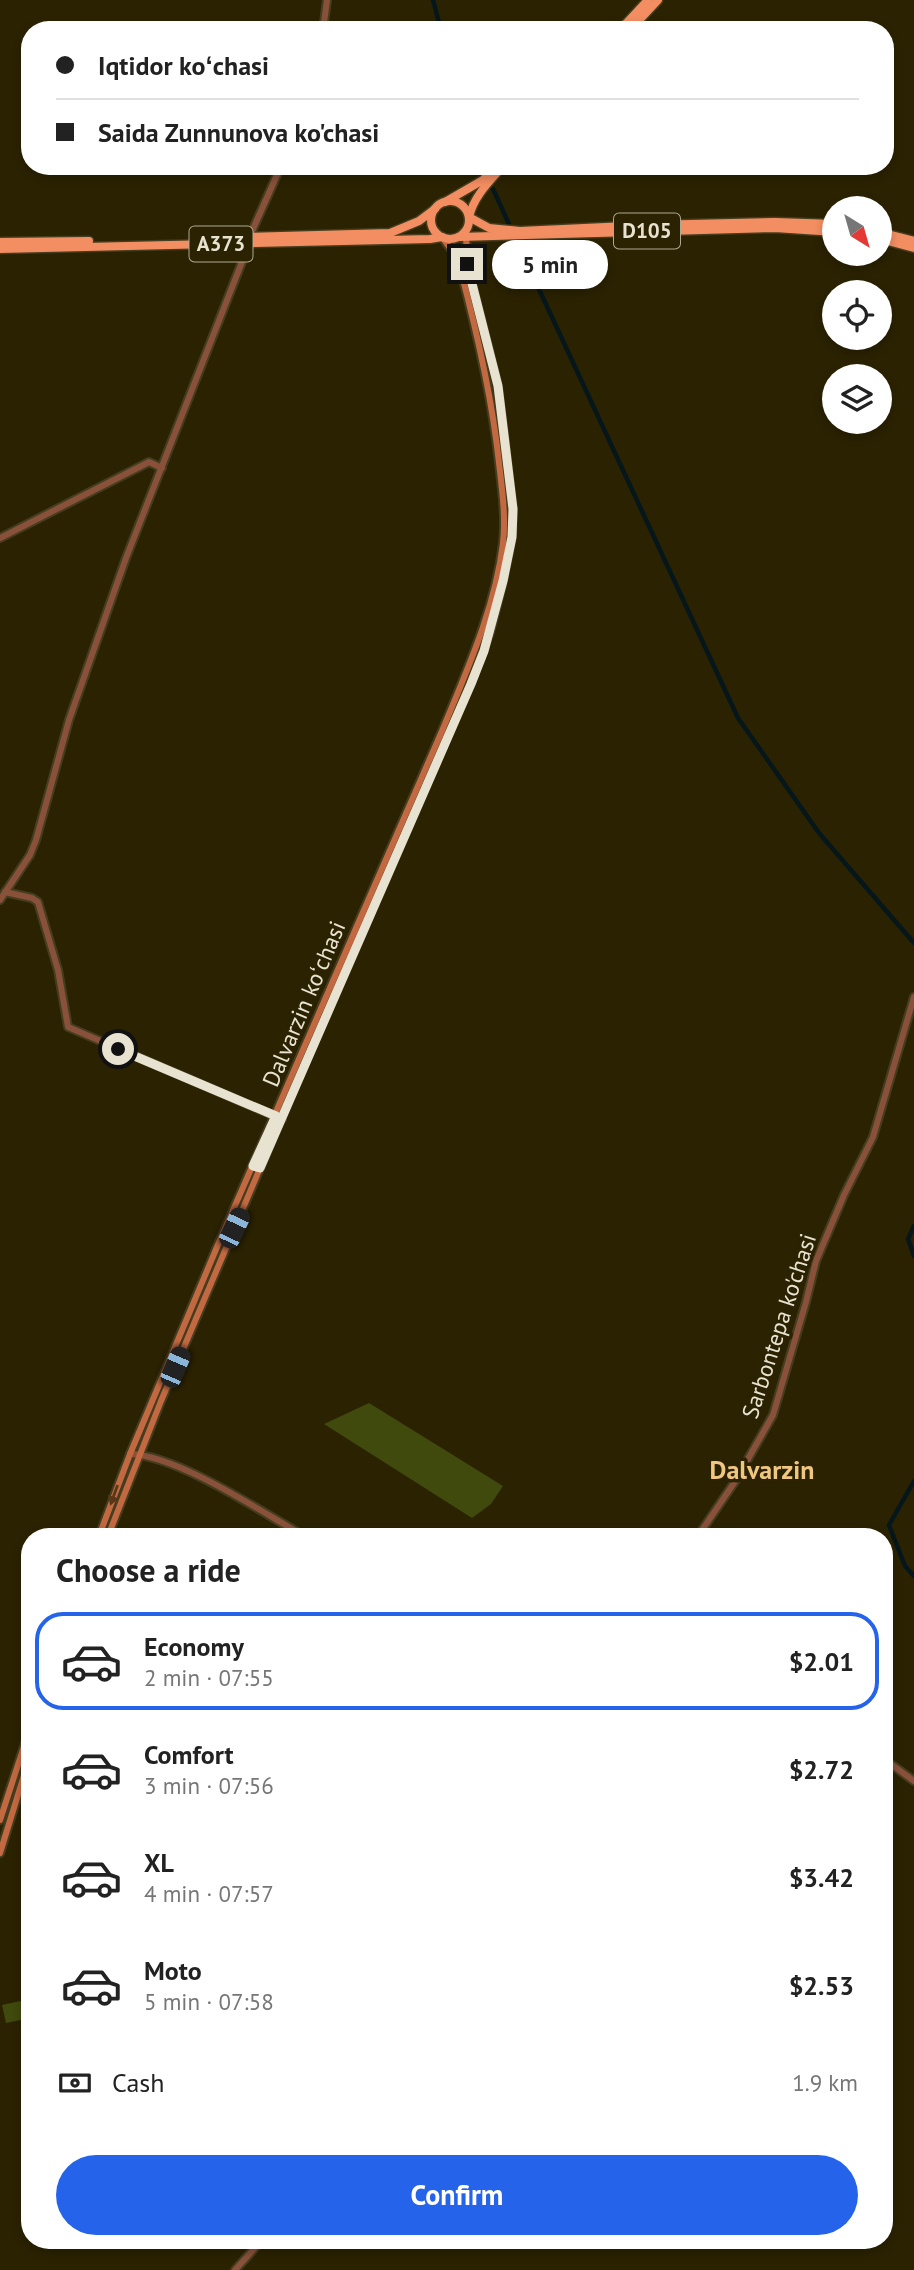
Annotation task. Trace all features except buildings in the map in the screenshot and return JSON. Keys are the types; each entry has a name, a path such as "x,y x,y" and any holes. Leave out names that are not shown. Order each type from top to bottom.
{"highway":[{"path":"628,21 648,0"},
{"path":"638,21 658,0"},
{"name":"A373","path":"0,242 249,241 390,233 419,221 488,175"},
{"path":"464,235 477,198 496,175"},
{"path":"477,198 476,212 485,226"},
{"path":"442,237 433,227 432,221 439,207 457,203 463,206 469,217"},
{"name":"D105","path":"469,217 485,226 520,232 648,225 822,224"},
{"name":"D105","path":"464,235 775,228 822,231"},
{"name":"A373","path":"0,249 249,241 442,237 453,239 464,235"},
{"path":"892,235 914,241"},
{"path":"892,242 914,248"}],"main road":[{"name":"Dalvarzin koʻchasi","path":"358,933 485,648 512,537 512,504 501,406 467,264 464,235"},
{"name":"Dalvarzin koʻchasi","path":"102,1528 130,1454 358,933 477,646 493,592 503,537 502,488 495,424 460,268 455,255 442,237"},
{"path":"503,537 512,537"},
{"path":"477,646 485,648"},
{"name":"Dalvarzin koʻchasi","path":"111,1528 256,1167"},
{"path":"0,1820 21,1756"},
{"path":"0,1853 21,1785"}],"street":[{"path":"324,21 327,0"},
{"path":"0,900 30,855 36,840 69,720 125,558 277,175"},
{"path":"0,538 149,462 162,468"},
{"path":"5,892 38,902 58,970 68,1027 279,1117"},
{"name":"Sarbontepa ko'chasi","path":"703,1528 736,1480 773,1415 816,1261 844,1195 873,1137 914,997"},
{"path":"130,1454 139,1454 181,1468 290,1528"},
{"path":"893,1765 914,1780"},
{"path":"235,2270 254,2249"}],"green space":[{"path":"369,1403 503,1486 491,1504 472,1518 324,1424"},
{"path":"21,2001 21,2020 6,2023 2,2005"}],"waterway":[{"path":"433,0 439,21"},
{"path":"493,189 509,224"},
{"path":"518,244 738,718 819,833 914,943"},
{"path":"914,1226 908,1239 914,1256"},
{"path":"890,1528 889,1525 914,1481"},
{"path":"893,1535 905,1566 914,1576"}],"district":[{"name":"Dalvarzin","path":"762,1470"}],"route":[{"path":"118,1049 276,1116 253,1166 260,1168 471,684 484,651 503,581 512,537 513,509 509,472 498,386 467,264"}]}
